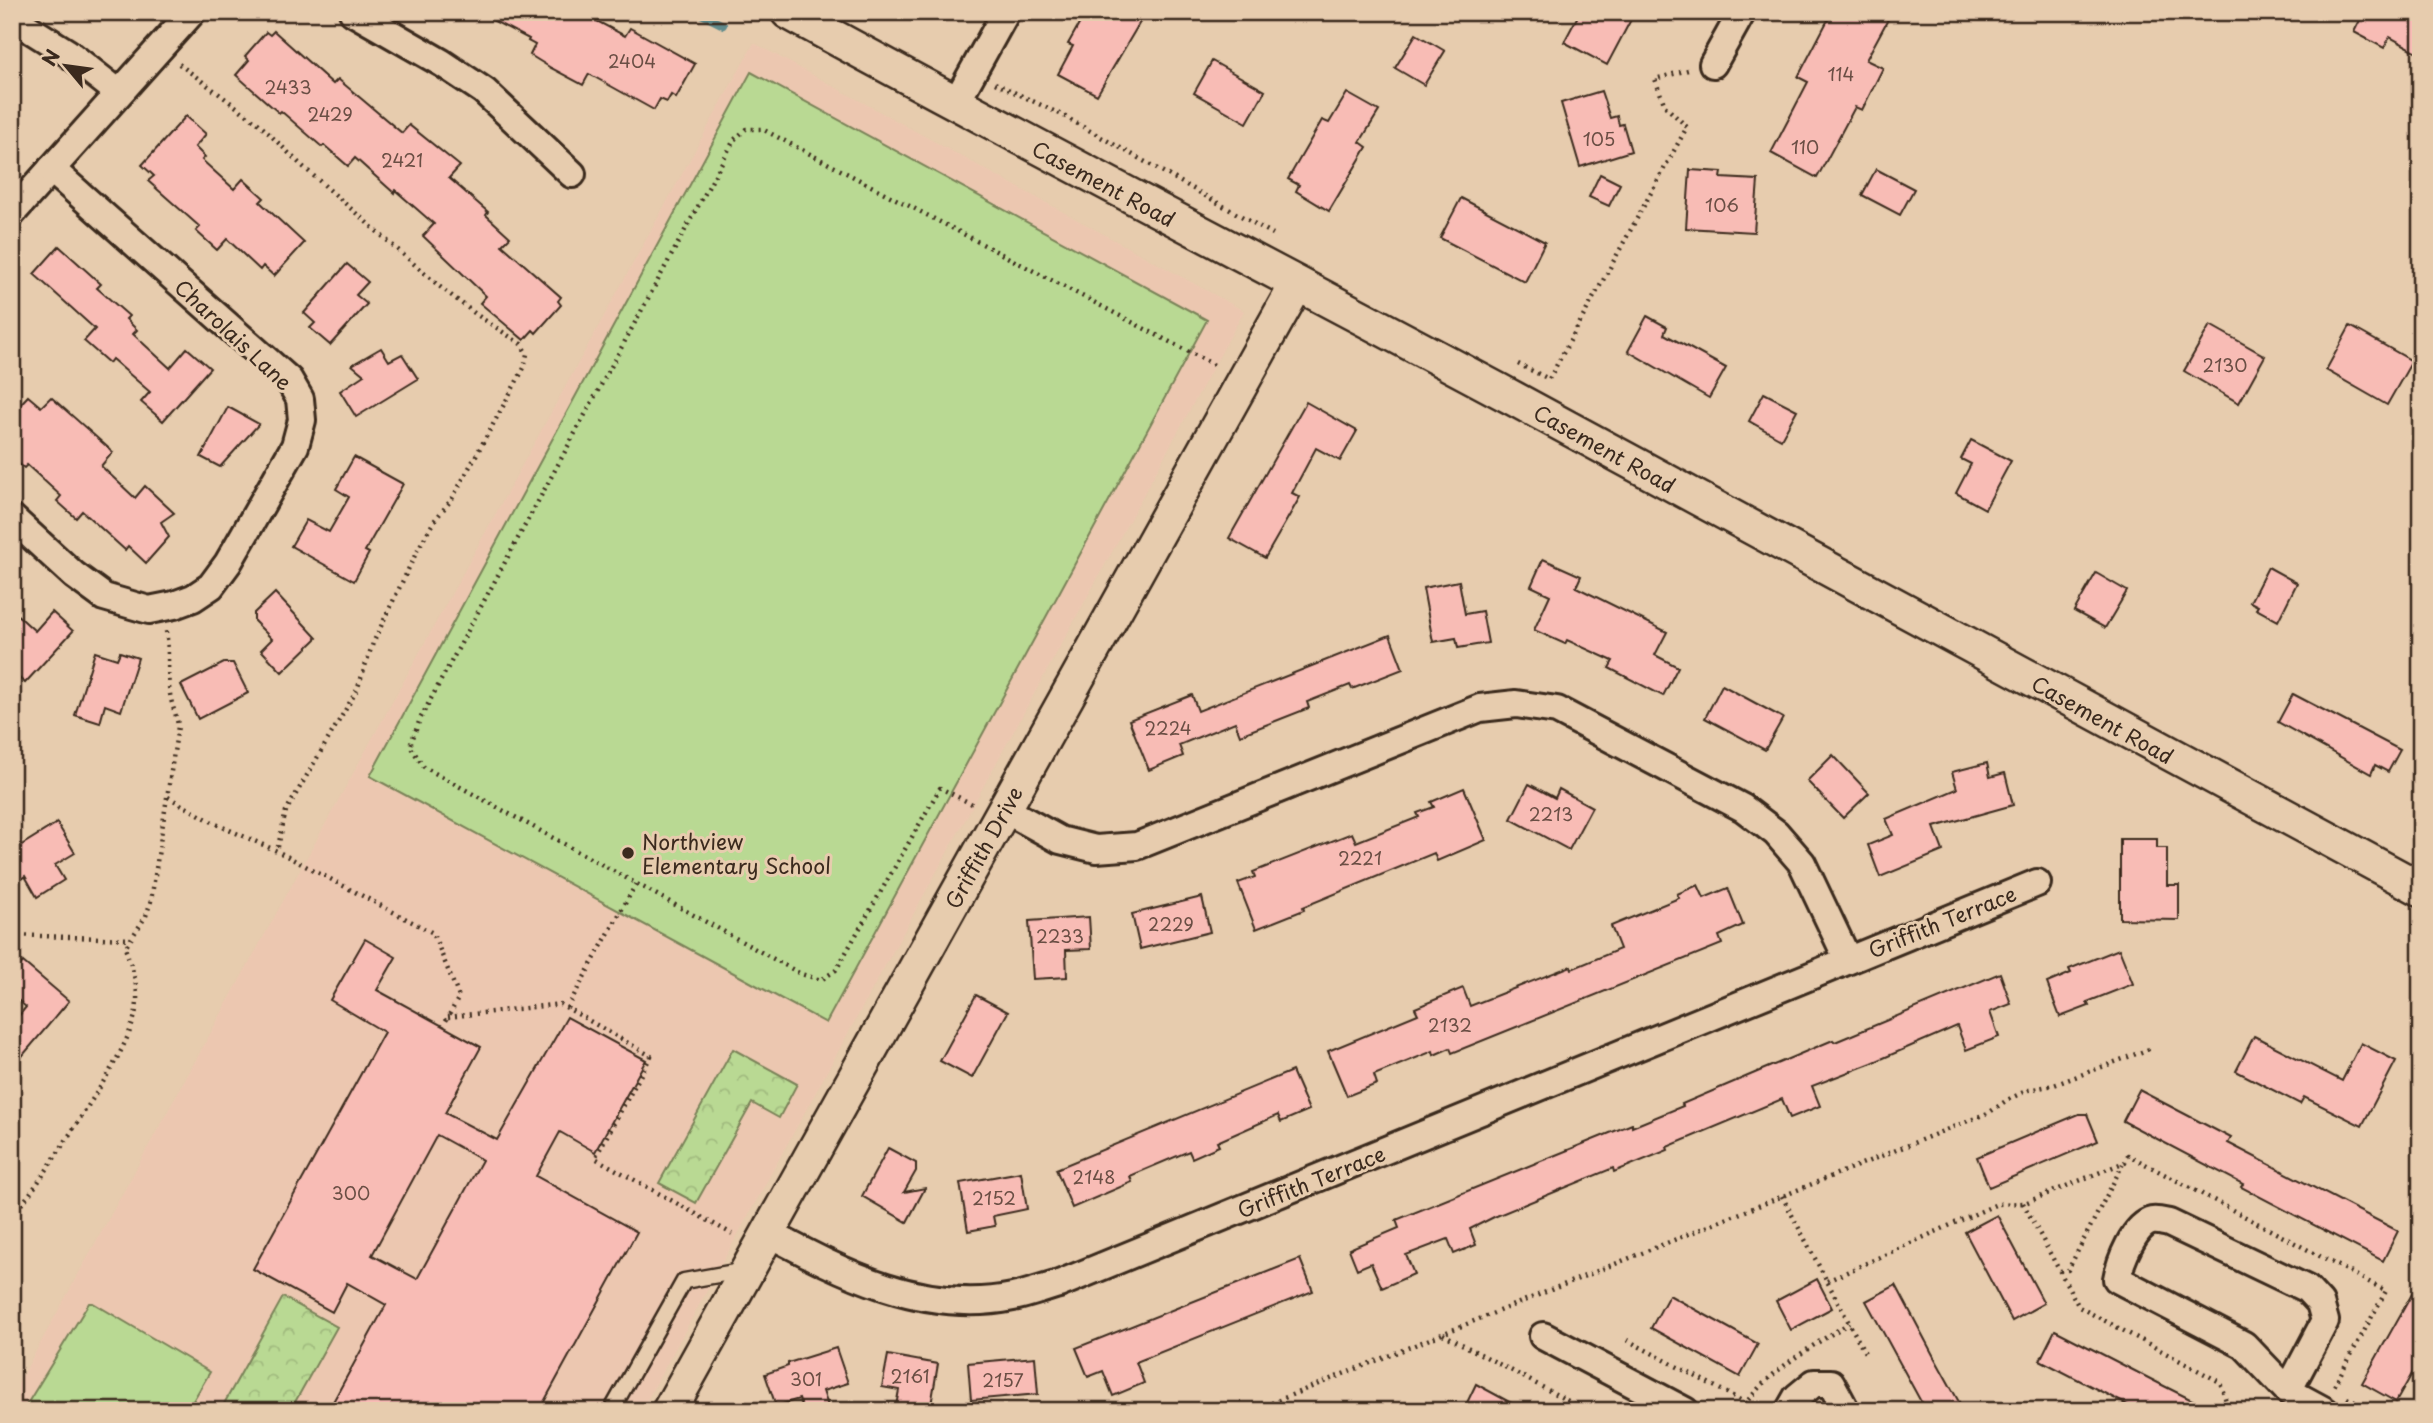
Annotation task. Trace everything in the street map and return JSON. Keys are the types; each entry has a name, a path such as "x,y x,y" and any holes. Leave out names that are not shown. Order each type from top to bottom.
{"street":[{"path":"12,213 192,12"},
{"path":"353,12 475,84 572,174"},
{"name":"Casement Road","path":"788,12 955,104 1524,404 2214,780 2421,889"},
{"path":"955,104 1006,12"},
{"path":"1713,64 1742,12"},
{"path":"12,18 68,53 119,93"},
{"name":"Charolais Lane","path":"12,519 74,575 104,597 149,610 193,598 211,586 228,563 295,446 302,420 300,399 289,380 51,169"},
{"name":"Griffith Drive","path":"669,1411 768,1233 988,807 1297,284"},
{"name":"Griffith Terrace","path":"988,807 1060,840 1096,849 1137,846 1480,708 1516,704 1557,710 1742,808 1776,833 1802,863 1847,960"},
{"name":"Griffith Terrace","path":"768,1233 865,1282 912,1296 965,1301 1011,1297 1059,1284 2037,883"},
{"path":"2288,1391 2325,1321 2320,1303 2306,1289 2169,1223 2154,1220 2139,1227 2120,1265 2117,1279 2244,1345 2288,1391 2325,1411"},
{"path":"1543,1336 1685,1411"},
{"path":"1789,1411 1797,1397 1814,1383 1831,1383 1846,1411"}],"lane":[{"path":"611,1411 684,1281 747,1270"}],"path":[{"path":"159,49 258,123 299,163 439,286 521,344 527,354 524,368 452,499 434,521 417,551 373,643 357,690 286,811 277,851"},
{"path":"1517,363 1549,379 1687,127 1665,106 1655,79 1713,64"},
{"path":"973,71 1062,115 1276,236"},
{"path":"988,807 940,788 836,970 821,980 801,974 424,767 410,746 420,719 734,140 746,129 762,129 1216,366"},
{"path":"12,1215 27,1199 119,1054 136,1010 136,988 125,948 146,916 151,901 178,726 177,711 172,702 163,607"},
{"path":"167,797 433,933 459,997 443,1026"},
{"path":"567,1008 636,884"},
{"path":"12,935 130,939"},
{"path":"448,1017 560,1004 651,1056 595,1158 732,1234"},
{"path":"1252,1411 1990,1112 2028,1090 2053,1086 2152,1048"},
{"path":"2060,1272 2068,1270 2128,1155"},
{"path":"1827,1281 1997,1204 2023,1203 2123,1163"},
{"path":"1782,1196 1865,1353"},
{"path":"2023,1203 2079,1307 2220,1382 2227,1404 2239,1411"},
{"path":"1740,1411 1762,1383 1787,1363 1849,1323"},
{"path":"1442,1334 1587,1411"},
{"path":"1627,1340 1761,1411"}],"shaded area":[{"name":"Northview Elementary School","path":"754,43 1244,311 641,1411 19,1411 12,1407 12,1395"}],"green space":[{"path":"751,72 1207,320 826,1023 370,776"},
{"path":"733,1049 797,1084 779,1118 752,1103 696,1203 659,1183"},
{"path":"283,1297 337,1327 290,1411 220,1411"},
{"path":"89,1303 210,1372 187,1411 24,1409"}],"building":[{"path":"477,12 580,12 625,36 630,28 695,64 676,98 671,95 667,102 660,99 654,110 589,74 583,85 551,68 530,55 535,45 528,41 529,39"},
{"path":"1086,12 1146,12 1097,95 1058,74 1073,46 1068,44"},
{"path":"1580,12 1635,12 1607,65 1564,42"},
{"path":"1832,12 1892,12 1866,60 1883,68 1862,110 1855,107 1817,178 1771,153 1808,82 1798,77"},
{"path":"2364,12 2421,12 2421,54 2390,37 2384,48 2354,32"},
{"path":"274,31 333,84 338,79 402,133 409,125 460,166 449,178 488,212 486,215 510,237 502,245 561,297 558,301 561,305 536,333 533,330 524,340 480,303 486,296 423,236 434,224 395,190 394,193 355,158 348,166 281,111 279,113 236,75 249,60 245,56 266,32 270,35"},
{"path":"1416,34 1445,51 1424,85 1395,68"},
{"path":"1212,61 1265,91 1247,123 1194,93"},
{"path":"1601,91 1610,118 1617,116 1619,125 1623,124 1631,151 1580,167 1561,103"},
{"path":"1347,93 1379,111 1360,142 1367,147 1329,211 1296,191 1299,185 1288,179 1322,120 1329,123"},
{"path":"186,116 206,134 195,147 205,157 202,160 234,189 243,179 264,198 260,202 304,243 274,276 263,266 260,270 227,239 217,250 196,231 200,227 148,181 154,176 142,165"},
{"path":"1876,169 1914,189 1900,215 1862,195"},
{"path":"1690,170 1722,172 1721,178 1758,180 1754,232 1686,228"},
{"path":"1600,174 1620,184 1609,206 1589,197"},
{"path":"1461,198 1545,242 1525,282 1440,238"},
{"path":"59,246 101,284 97,288 129,316 126,319 137,330 133,334 170,368 187,348 210,368 163,421 141,402 150,392 112,359 109,363 84,341 95,329 34,274"},
{"path":"347,264 368,282 356,295 367,304 330,345 310,328 315,323 304,313"},
{"path":"1647,316 1667,327 1664,334 1726,368 1709,398 1628,351"},
{"path":"2210,325 2265,356 2239,403 2184,371"},
{"path":"2350,326 2412,361 2387,405 2326,370"},
{"path":"381,348 389,361 402,354 418,379 356,417 340,391 364,375 352,365"},
{"path":"1764,393 1797,410 1781,439 1749,421"},
{"path":"28,396 41,407 51,397 113,452 101,466 135,498 145,486 174,513 161,522 169,537 146,563 128,546 125,550 82,511 76,518 57,501 61,496 27,465 24,468 12,458 12,413"},
{"path":"1306,402 1357,431 1340,461 1316,448 1292,493 1300,497 1265,558 1229,538"},
{"path":"228,407 259,424 220,467 201,457"},
{"path":"1971,440 2011,461 1985,509 1956,493 1971,464 1961,459"},
{"path":"354,457 403,484 365,551 369,553 354,581 291,546 306,520 329,532 349,497 336,489"},
{"path":"1543,559 1581,576 1576,587 1667,632 1655,655 1678,667 1663,696 1609,668 1613,661 1567,640 1565,644 1534,630 1550,595 1531,586"},
{"path":"2268,567 2297,583 2278,621 2256,609 2258,606 2250,602"},
{"path":"2096,573 2127,591 2105,628 2074,611"},
{"path":"1459,581 1465,614 1482,611 1488,643 1458,648 1456,638 1433,642 1423,588"},
{"path":"275,593 317,638 282,672 261,650 272,639 254,621 254,613"},
{"path":"12,610 35,631 52,612 73,631 25,683 12,672"},
{"path":"1390,635 1403,669 1352,689 1350,685 1307,702 1309,708 1240,735 1235,722 1179,745 1183,756 1149,770 1129,720 1192,695 1198,711"},
{"path":"95,652 117,659 120,652 138,658 121,711 105,705 100,723 75,715"},
{"path":"224,663 233,663 248,693 198,719 181,685"},
{"path":"1722,685 1783,718 1765,750 1705,718"},
{"path":"2293,694 2400,750 2388,772 2375,765 2371,774 2278,722"},
{"path":"1833,755 1869,793 1843,818 1807,781"},
{"path":"1987,763 1990,777 2005,773 2013,805 1934,827 1943,851 1880,877 1868,845 1893,835 1886,819 1957,789 1952,772"},
{"path":"1529,784 1555,798 1559,789 1592,807 1569,850 1511,819"},
{"path":"1464,788 1486,840 1437,861 1434,853 1256,929 1238,883 1255,877 1253,872 1352,833 1356,842 1419,817 1417,813 1434,807 1431,802"},
{"path":"57,823 75,853 55,865 64,880 37,897 25,876 21,879 12,865 12,851"},
{"path":"2120,839 2157,839 2157,848 2167,848 2167,885 2179,885 2179,920 2120,919"},
{"path":"1698,885 1704,898 1728,888 1743,925 1719,936 1722,944 1452,1053 1450,1048 1434,1055 1433,1051 1374,1075 1377,1084 1347,1096 1328,1051 1418,1014 1415,1008 1463,988 1470,1006 1620,949 1611,926 1679,898 1677,894"},
{"path":"1202,897 1210,932 1140,949 1132,914"},
{"path":"1089,917 1091,949 1066,950 1067,977 1033,979 1029,921"},
{"path":"365,939 396,957 377,990 481,1047 445,1113 497,1140 567,1017 646,1060 595,1152 560,1132 536,1176 637,1232 539,1411 328,1411 386,1305 347,1283 332,1312 253,1269 384,1032 330,1000","holes":["437,1135 482,1160 417,1279 372,1255"]},
{"path":"2119,949 2133,984 2087,1002 2089,1006 2060,1017 2047,983 2071,973 2069,969"},
{"path":"23,962 69,1001 12,1068 12,1024 26,1007 12,995 12,974"},
{"path":"2000,973 2011,1004 1990,1012 1999,1037 1966,1050 1957,1026 1812,1086 1820,1106 1790,1118 1782,1099 1667,1147 1668,1150 1614,1172 1613,1168 1494,1217 1470,1229 1476,1245 1454,1254 1448,1239 1406,1255 1414,1274 1382,1288 1371,1263 1357,1269 1349,1249 1399,1228 1396,1220 1632,1124 1632,1127 1833,1040 1835,1042"},
{"path":"976,995 1008,1012 972,1078 940,1061"},
{"path":"2254,1036 2342,1081 2361,1043 2396,1061 2362,1126 2304,1097 2300,1104 2236,1071"},
{"path":"1292,1071 1309,1110 1281,1122 1278,1115 1217,1142 1219,1146 1192,1158 1189,1151 1130,1176 1132,1182 1072,1208 1056,1169"},
{"path":"2139,1090 2231,1138 2228,1143 2398,1231 2383,1261 2241,1187 2243,1184 2123,1121"},
{"path":"2079,1114 2087,1114 2098,1141 1989,1187 1977,1157"},
{"path":"888,1148 916,1163 916,1171 904,1192 925,1188 907,1222 862,1196"},
{"path":"1021,1172 1027,1209 993,1216 995,1226 968,1231 960,1183"},
{"path":"1997,1215 2044,1303 2012,1321 1965,1232"},
{"path":"1300,1259 1313,1291 1136,1362 1144,1383 1113,1396 1103,1371 1088,1377 1076,1348"},
{"path":"2421,1278 2421,1358 2396,1402 2362,1383"},
{"path":"1817,1279 1832,1308 1791,1330 1776,1301"},
{"path":"1896,1285 1964,1411 1926,1411 1866,1301"},
{"path":"1669,1295 1758,1344 1740,1377 1651,1328"},
{"path":"2055,1330 2214,1411 2139,1411 2040,1360"},
{"path":"836,1348 848,1383 823,1391 828,1406 803,1411 799,1399 776,1406 765,1374 788,1366 788,1363"},
{"path":"888,1355 938,1364 930,1411 895,1411 899,1390 882,1387"},
{"path":"1035,1357 1038,1394 971,1400 968,1363"},
{"path":"1476,1384 1526,1411 1463,1411"}],"waterway":[{"path":"697,12 723,25"}],"place":[{"name":"Northview Elementary School","path":"628,853"}]}
